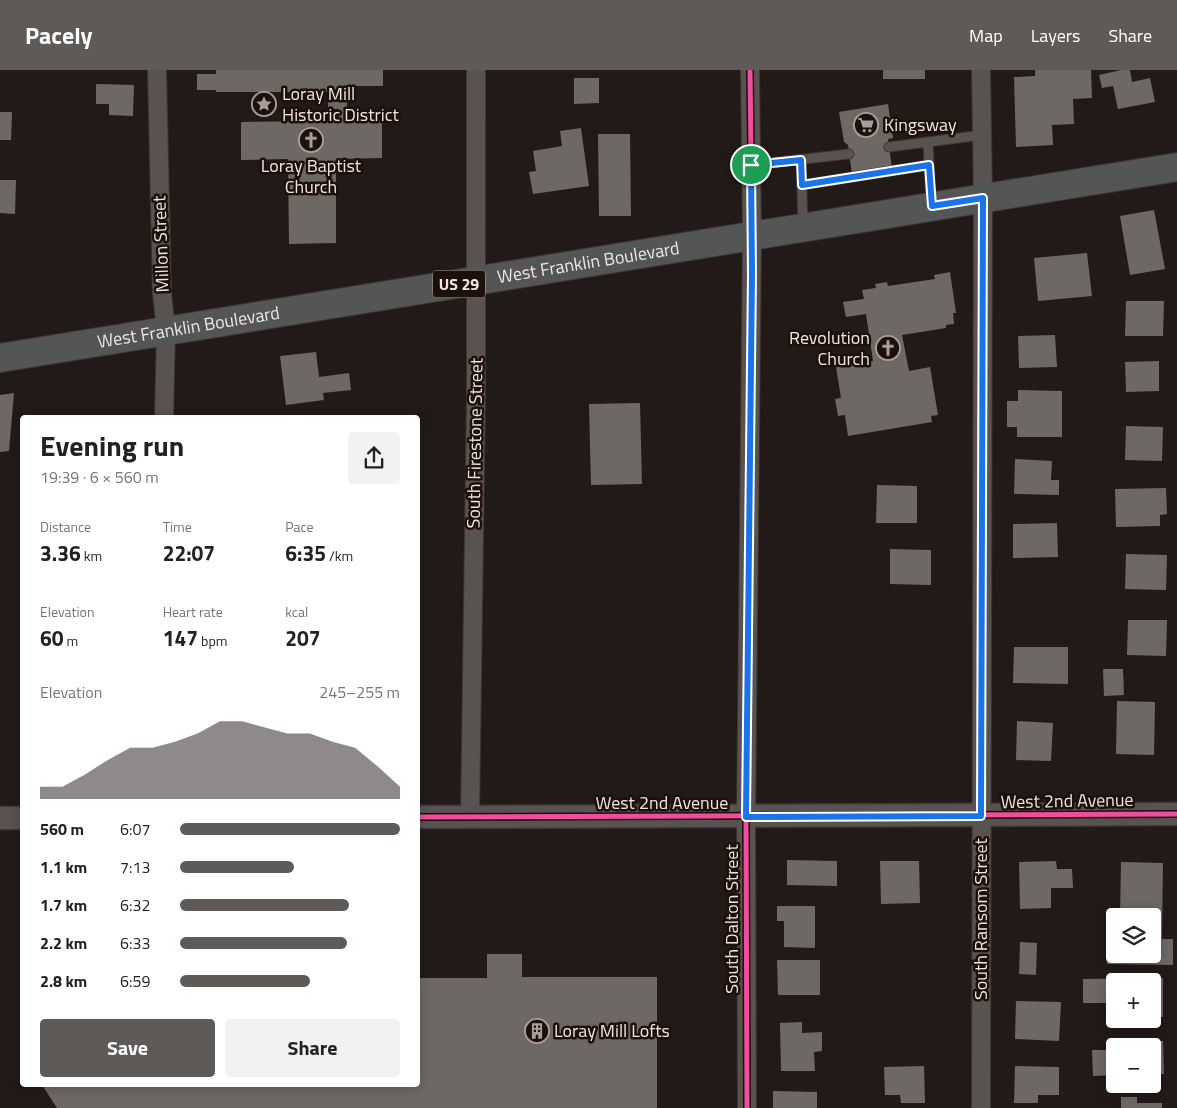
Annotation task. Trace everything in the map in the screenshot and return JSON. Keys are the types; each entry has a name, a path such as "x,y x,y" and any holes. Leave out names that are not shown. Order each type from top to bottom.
{"main road":[{"name":"West Franklin Boulevard","path":"0,358 1177,166"}],"street":[{"name":"Millon Street","path":"158,70 162,293 166,331 164,415"},
{"name":"South Firestone Street","path":"470,816 477,281 476,70"},
{"name":"South Dalton Street","path":"747,1108 746,817 752,236 750,70"},
{"name":"South Ransom Street","path":"981,70 983,198 981,1108"},
{"name":"West 2nd Avenue","path":"420,817 1177,814"},
{"path":"0,818 20,818"}],"lane":[{"path":"889,147 982,135"},
{"path":"928,142 932,206"},
{"path":"751,165 849,154"},
{"path":"801,160 803,227"},
{"path":"802,185 929,165"}],"building":[{"name":"Loray Baptist Church","path":"216,70 383,70 383,86 349,86 350,92 347,92 347,120 382,120 382,158 336,159 336,243 289,244 288,159 241,160 241,122 339,121 339,109 328,109 328,92 216,92 216,90 197,90 197,74 216,74"},
{"path":"883,70 925,70 925,79 883,79"},
{"path":"1035,70 1091,70 1092,98 1073,99 1074,124 1052,125 1053,145 1016,147 1014,77 1035,76"},
{"path":"1130,70 1132,82 1150,78 1155,102 1118,109 1113,86 1102,88 1099,75"},
{"path":"574,78 599,78 599,103 574,104"},
{"path":"96,84 134,85 133,116 109,115 109,104 96,104"},
{"path":"888,104 893,138 888,139 892,168 852,174 848,145 844,142 839,112"},
{"path":"0,112 12,112 11,140 0,140"},
{"path":"581,128 589,186 533,194 529,172 536,171 533,151 562,146 560,131"},
{"path":"598,134 630,134 631,216 599,216"},
{"path":"0,180 16,180 15,214 0,213"},
{"path":"1154,210 1165,269 1130,275 1120,216"},
{"path":"1087,253 1092,296 1038,301 1034,258"},
{"name":"Revolution Church","path":"950,272 956,313 953,313 954,324 946,325 946,328 902,335 909,371 930,367 938,415 931,416 932,422 848,436 845,415 838,416 835,399 841,398 836,367 873,361 866,314 846,317 843,302 864,299 862,290 876,288 875,284 887,282 888,286 935,279 934,275"},
{"path":"1126,301 1164,301 1163,336 1125,336"},
{"path":"1055,335 1057,367 1019,368 1018,336"},
{"path":"316,352 319,377 349,373 351,390 323,393 324,400 286,405 280,356"},
{"path":"1159,361 1159,391 1126,392 1125,362"},
{"path":"1018,390 1062,391 1062,437 1017,437 1017,427 1007,427 1007,401 1018,401"},
{"path":"14,393 9,451 0,452 0,395"},
{"path":"640,403 642,484 591,485 589,404"},
{"path":"1126,426 1163,427 1162,461 1125,460"},
{"path":"1015,459 1052,461 1051,480 1059,480 1059,495 1014,494"},
{"path":"877,485 917,486 917,523 876,523"},
{"path":"1166,488 1167,514 1160,515 1160,526 1116,527 1115,489"},
{"path":"1057,523 1058,557 1013,558 1013,524"},
{"path":"890,549 931,550 931,585 890,584"},
{"path":"1126,554 1167,555 1166,590 1125,589"},
{"path":"1128,620 1167,620 1166,656 1127,655"},
{"path":"1014,647 1068,647 1068,684 1013,683"},
{"path":"1103,669 1123,669 1124,695 1104,696"},
{"path":"1117,701 1155,702 1154,755 1116,754"},
{"path":"1017,721 1053,723 1051,761 1016,760"},
{"path":"787,860 837,861 837,886 787,885"},
{"path":"880,861 919,861 920,903 881,904"},
{"path":"1056,861 1057,869 1072,869 1073,888 1051,888 1051,908 1020,909 1019,862"},
{"path":"1121,862 1163,863 1162,939 1173,939 1173,965 1107,964 1161,963 1161,908 1120,908"},
{"path":"777,906 815,906 815,948 784,947 784,921 777,921"},
{"path":"1020,942 1037,943 1036,975 1019,974"},
{"name":"Loray Mill Lofts","path":"487,954 522,954 522,977 657,977 657,1108 57,1108 43,1087 420,1087 420,978 487,978"},
{"path":"777,960 820,960 820,995 778,995"},
{"path":"1161,978 1163,978 1163,1017 1161,1017"},
{"path":"1083,979 1106,979 1106,1003 1083,1003"},
{"path":"1016,1001 1061,1002 1059,1041 1015,1039"},
{"path":"802,1022 802,1033 822,1032 822,1051 814,1052 815,1071 781,1071 780,1023"},
{"path":"1161,1041 1163,1041 1164,1074 1161,1074"},
{"path":"1092,1050 1106,1050 1106,1075 1093,1076"},
{"path":"924,1066 925,1103 901,1103 900,1095 885,1095 884,1067"},
{"path":"1015,1066 1059,1067 1059,1095 1038,1095 1038,1103 1014,1103"},
{"path":"773,1091 817,1092 817,1108 773,1108"},
{"path":"1121,1097 1137,1097 1137,1103 1162,1103 1162,1108 1121,1108"}],"cycle path":[{"path":"747,1108 746,817 752,236 750,70"},
{"path":"420,817 1177,814"}],"place":[{"name":"Loray Mill Historic District","path":"264,104"},
{"name":"Kingsway","path":"866,125"},
{"name":"Loray Baptist Church","path":"311,140"},
{"name":"Revolution Church","path":"888,348"},
{"name":"Loray Mill Lofts","path":"537,1031"}],"route":[{"path":"801,160 802,185 929,165 932,206 983,198 981,816 746,817 752,274 751,165 801,160"}]}
